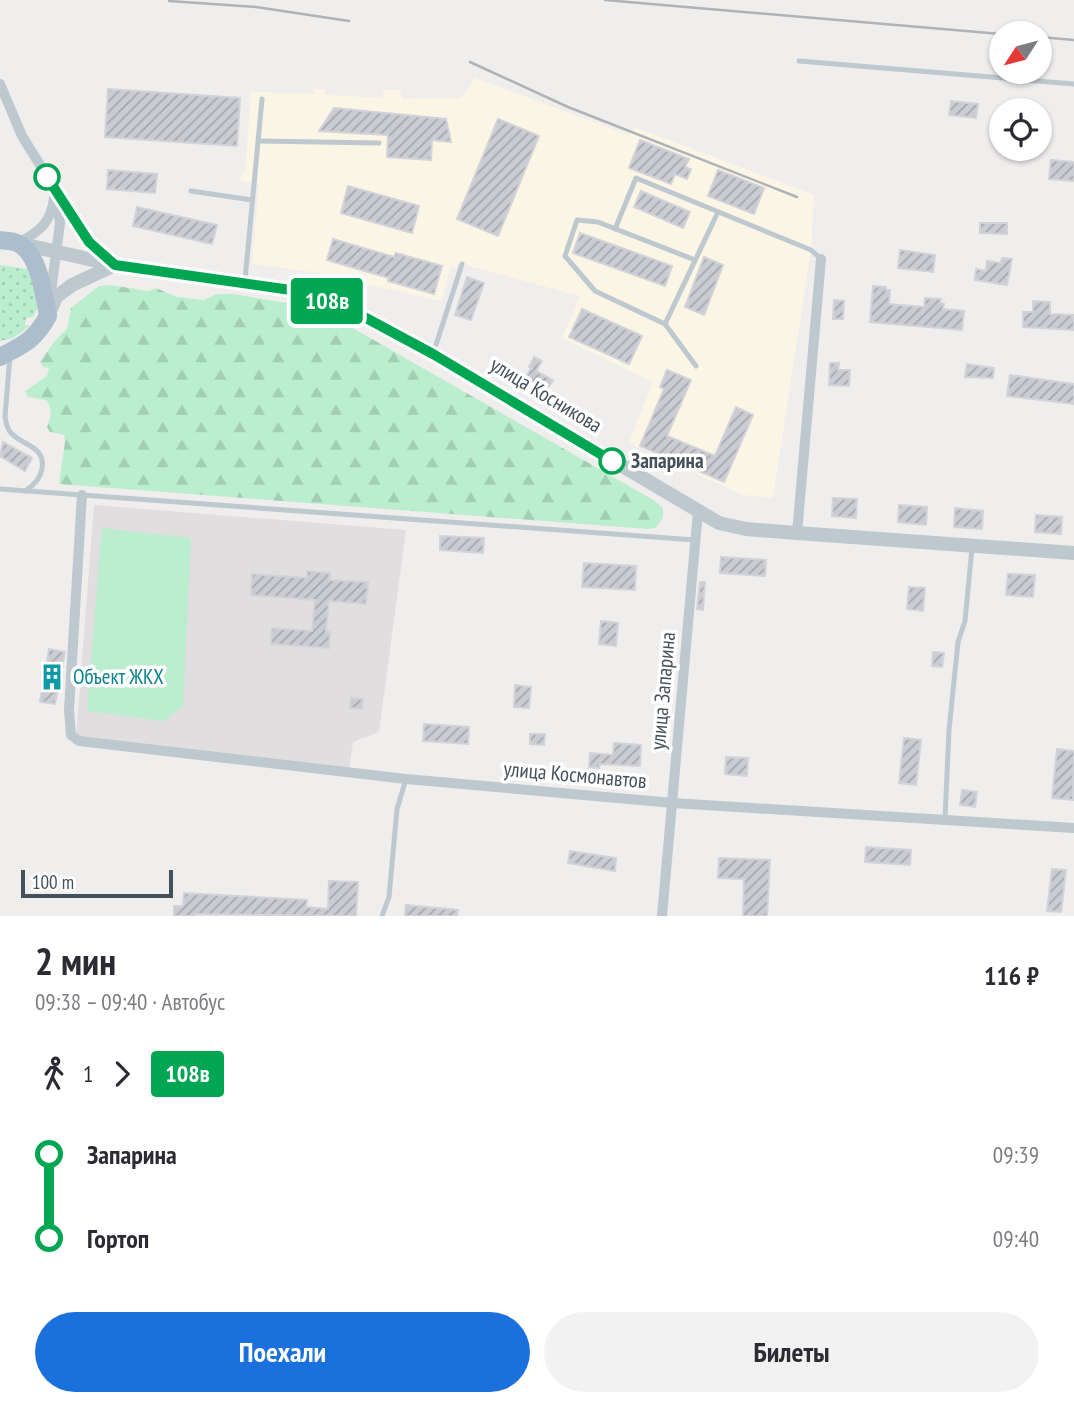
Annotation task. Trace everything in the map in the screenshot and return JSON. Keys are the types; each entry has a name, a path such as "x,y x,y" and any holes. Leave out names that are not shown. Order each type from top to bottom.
{"main road":[{"path":"3,353 30,341 48,316 36,265 30,255 9,241"}],"street":[{"path":"0,84 22,136 55,189 89,242 115,265 72,285 56,297 48,316"},
{"path":"9,241 36,234 48,221 55,189"},
{"path":"48,316 60,223 55,189"},
{"name":"улица Косникова","path":"9,241 115,265 291,290 323,299 371,319 698,511 732,526 1074,553"},
{"path":"797,533 821,259"},
{"name":"улица Космонавтов","path":"82,495 69,710 70,730 74,739 96,744 406,779 673,803 1074,828"},
{"name":"улица Запарина","path":"662,916 698,511"}],"lane":[{"path":"799,61 1074,83"},
{"path":"245,284 262,99"},
{"path":"259,141 379,143"},
{"path":"615,229 636,178 811,250 821,259"},
{"path":"191,191 252,200"},
{"path":"665,324 718,212"},
{"path":"695,260 598,222 577,220 565,256 594,291 665,324 696,366"},
{"path":"433,354 462,264"},
{"path":"3,353 7,426 12,435 37,450 43,462 37,481 24,491"},
{"path":"0,489 695,540"},
{"path":"945,820 949,730 958,642 965,621 972,544"},
{"path":"382,916 389,897 397,809 406,779"}],"shaded area":[{"path":"475,78 629,135 634,127 814,195 811,250 773,498 743,495 629,443 653,382 562,338 580,296 458,263 456,267 451,267 441,301 312,272 252,264 259,184 240,181 241,174 245,173 251,92 314,94 315,89 325,89 326,95 383,98 383,90 401,90 402,99 461,98"},
{"path":"94,505 406,530 379,732 353,742 349,769 76,737"}],"green space":[{"path":"0,265 34,270 39,305 33,317 26,318 25,325 30,326 13,338 0,341"},
{"path":"110,285 148,291 156,288 177,297 204,300 217,294 233,294 305,306 337,319 655,501 663,508 663,518 655,528 648,529 59,484 64,435 50,432 47,427 51,413 46,400 28,397 25,391 47,376 49,368 43,367 40,362 67,329 71,308 99,286"},
{"path":"102,528 191,538 183,706 164,721 87,711"}],"building":[{"path":"108,89 240,98 237,146 105,137"},
{"path":"951,101 978,104 976,118 949,115"},
{"path":"334,108 446,119 451,142 432,140 431,160 387,157 388,135 319,131"},
{"path":"498,119 539,136 498,236 457,219"},
{"path":"640,140 689,159 685,167 691,169 687,179 675,174 671,184 629,168"},
{"path":"1052,160 1074,162 1074,181 1049,179"},
{"path":"108,170 157,174 155,193 107,189"},
{"path":"718,170 764,188 754,214 708,196"},
{"path":"348,186 419,206 412,233 341,213"},
{"path":"641,191 690,212 683,228 634,207"},
{"path":"137,207 217,225 212,244 133,226"},
{"path":"980,223 1007,223 1007,234 980,233"},
{"path":"580,233 672,266 665,286 573,253"},
{"path":"333,239 394,257 396,253 442,266 434,294 327,260"},
{"path":"900,250 935,255 933,272 898,268"},
{"path":"704,257 723,265 704,315 685,307"},
{"path":"1002,258 1012,259 1007,285 975,280 976,269 986,271 987,261 1001,263"},
{"path":"467,277 484,283 471,320 455,315"},
{"path":"873,286 890,290 889,304 924,307 925,298 941,299 943,309 964,311 962,330 870,322"},
{"path":"834,300 844,301 843,319 833,319"},
{"path":"1033,301 1050,302 1050,314 1074,315 1074,330 1023,327 1023,312 1033,312"},
{"path":"582,309 642,336 629,364 569,337"},
{"path":"534,357 542,361 536,371 553,380 542,397 533,391 536,385 525,379 531,368 529,367"},
{"path":"830,363 839,363 838,370 850,370 849,386 829,385"},
{"path":"967,364 994,368 993,378 965,377"},
{"path":"667,370 691,380 667,436 715,456 736,407 753,415 724,482 640,446 664,389 660,387"},
{"path":"1010,375 1074,384 1074,404 1007,396"},
{"path":"3,442 32,458 25,471 0,456"},
{"path":"833,498 857,499 856,518 832,516"},
{"path":"899,505 927,507 926,525 898,522"},
{"path":"955,508 983,511 982,529 954,527"},
{"path":"1036,515 1062,517 1061,534 1035,532"},
{"path":"440,536 484,538 483,553 440,550"},
{"path":"721,557 766,560 765,576 720,573"},
{"path":"584,563 636,566 635,590 582,587"},
{"path":"307,571 330,573 329,580 368,582 366,604 329,601 326,632 330,632 329,648 271,644 272,628 312,631 315,600 251,595 252,574 307,578"},
{"path":"1008,574 1035,575 1033,597 1006,595"},
{"path":"700,582 705,582 703,610 697,609"},
{"path":"909,587 925,588 923,611 907,609"},
{"path":"601,621 618,623 616,646 599,644"},
{"name":"Объект ЖКХ","path":"49,649 65,652 55,704 40,702"},
{"path":"933,652 944,653 942,667 932,666"},
{"path":"515,685 531,687 529,708 514,707"},
{"path":"351,698 363,699 362,709 350,708"},
{"path":"424,724 469,727 468,744 423,741"},
{"path":"530,734 545,734 544,745 530,744"},
{"path":"904,738 921,740 916,785 899,783"},
{"path":"614,743 641,745 640,766 600,764 599,768 589,767 590,753 613,755"},
{"path":"1057,749 1074,751 1073,800 1052,798"},
{"path":"726,757 748,758 747,776 725,774"},
{"path":"962,790 977,792 975,807 960,805"},
{"path":"866,847 911,850 910,865 865,862"},
{"path":"570,851 616,858 615,871 568,863"},
{"path":"719,858 770,860 767,916 743,916 744,879 718,878"},
{"path":"1052,869 1066,870 1061,912 1047,911"},
{"path":"329,881 358,882 356,916 174,916 174,906 183,906 184,893 307,900 306,907 328,909"},
{"path":"406,905 458,910 457,916 405,916"}],"railway":[{"path":"605,0 989,33"},
{"path":"169,1 256,7 349,21"},
{"path":"1052,38 1074,40"},
{"path":"470,62 568,107 797,197"}],"bus line":[{"name":"108в","path":"47,177 82,233 115,265 291,290 323,299 371,319 612,461"}],"place":[{"name":"Запарина","path":"612,461"},
{"name":"Объект ЖКХ","path":"52,677"}]}
